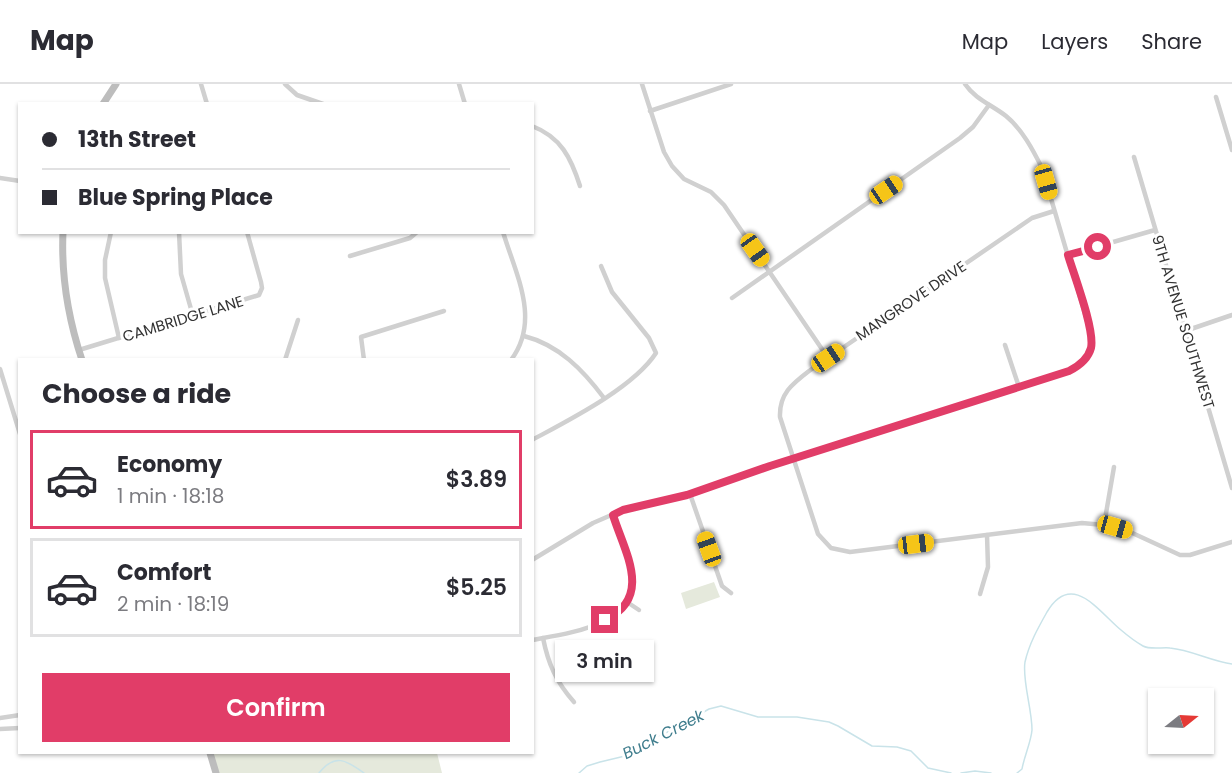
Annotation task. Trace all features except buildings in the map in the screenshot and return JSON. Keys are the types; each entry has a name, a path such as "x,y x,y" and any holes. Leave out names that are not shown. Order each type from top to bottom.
{"street":[{"path":"104,102 116,84"},
{"path":"201,84 206,102"},
{"path":"285,84 301,97 317,102"},
{"path":"459,84 464,102"},
{"path":"642,84 663,148 672,166 680,175 711,192 724,205 828,358"},
{"path":"650,111 731,84"},
{"path":"534,559 592,523 623,510 690,494 792,459 1069,371 1082,363 1092,342 1090,331 1042,168 1012,121 977,98 965,84"},
{"path":"1216,97 1232,150"},
{"path":"732,298 960,138 973,127 989,105"},
{"path":"534,127 547,133 564,148 573,164 580,186"},
{"name":"9TH AVENUE SOUTHWEST","path":"1134,157 1232,488"},
{"path":"0,178 18,181"},
{"name":"MANGROVE DRIVE","path":"987,535 855,552 831,548 820,538 811,519 780,417 781,401 793,383 828,358 1032,218 1054,211"},
{"path":"1068,255 1155,230"},
{"path":"63,234 64,290 72,331 81,358"},
{"path":"111,234 105,260 105,278 119,338"},
{"path":"179,234 181,274 193,316"},
{"name":"CAMBRIDGE LANE","path":"79,350 259,295 262,288 261,282 248,234"},
{"path":"350,256 410,238 415,234"},
{"path":"504,234 524,301 527,324 524,336 512,358"},
{"path":"534,439 604,398 651,361 656,353 649,338 612,292 601,266"},
{"path":"364,358 361,338 444,311"},
{"path":"1185,331 1232,315"},
{"path":"286,358 298,320"},
{"path":"524,336 546,344 565,356 584,373 604,398"},
{"path":"1005,345 1019,387"},
{"path":"0,369 18,428"},
{"path":"1104,525 1114,467"},
{"path":"690,494 722,586 731,594"},
{"path":"534,640 605,620 612,617 627,602 631,592 632,571 613,515"},
{"path":"980,594 988,567 987,535 1072,524 1104,525 1128,531 1180,555 1190,555 1232,542"},
{"path":"627,602 639,610"},
{"path":"543,638 554,676 574,702"},
{"path":"0,718 18,715"},
{"path":"0,729 18,728"},
{"path":"210,754 216,773"}],"shaded area":[{"path":"714,582 720,597 686,609 681,593"},
{"path":"212,754 437,754 442,773 218,773"}],"waterway":[{"name":"Buck Creek","path":"1017,773 1022,769 1032,730 1025,662 1034,636 1056,600 1066,595 1076,594 1085,598 1143,646 1178,649 1232,664"},
{"name":"Buck Creek","path":"579,773 587,766 625,756 643,742 670,731 709,709 721,706 758,717 797,717 829,722 872,746 897,747 911,751 928,768 951,773"},
{"name":"Buck Creek","path":"319,773 330,763 336,761 346,762 364,773"},
{"name":"Buck Creek","path":"961,773 975,771 991,773"}],"route":[{"path":"605,620 620,611 626,604 633,581 631,564 613,515 623,510 687,495 1077,367 1089,352 1091,337 1068,255 1098,247"}]}
